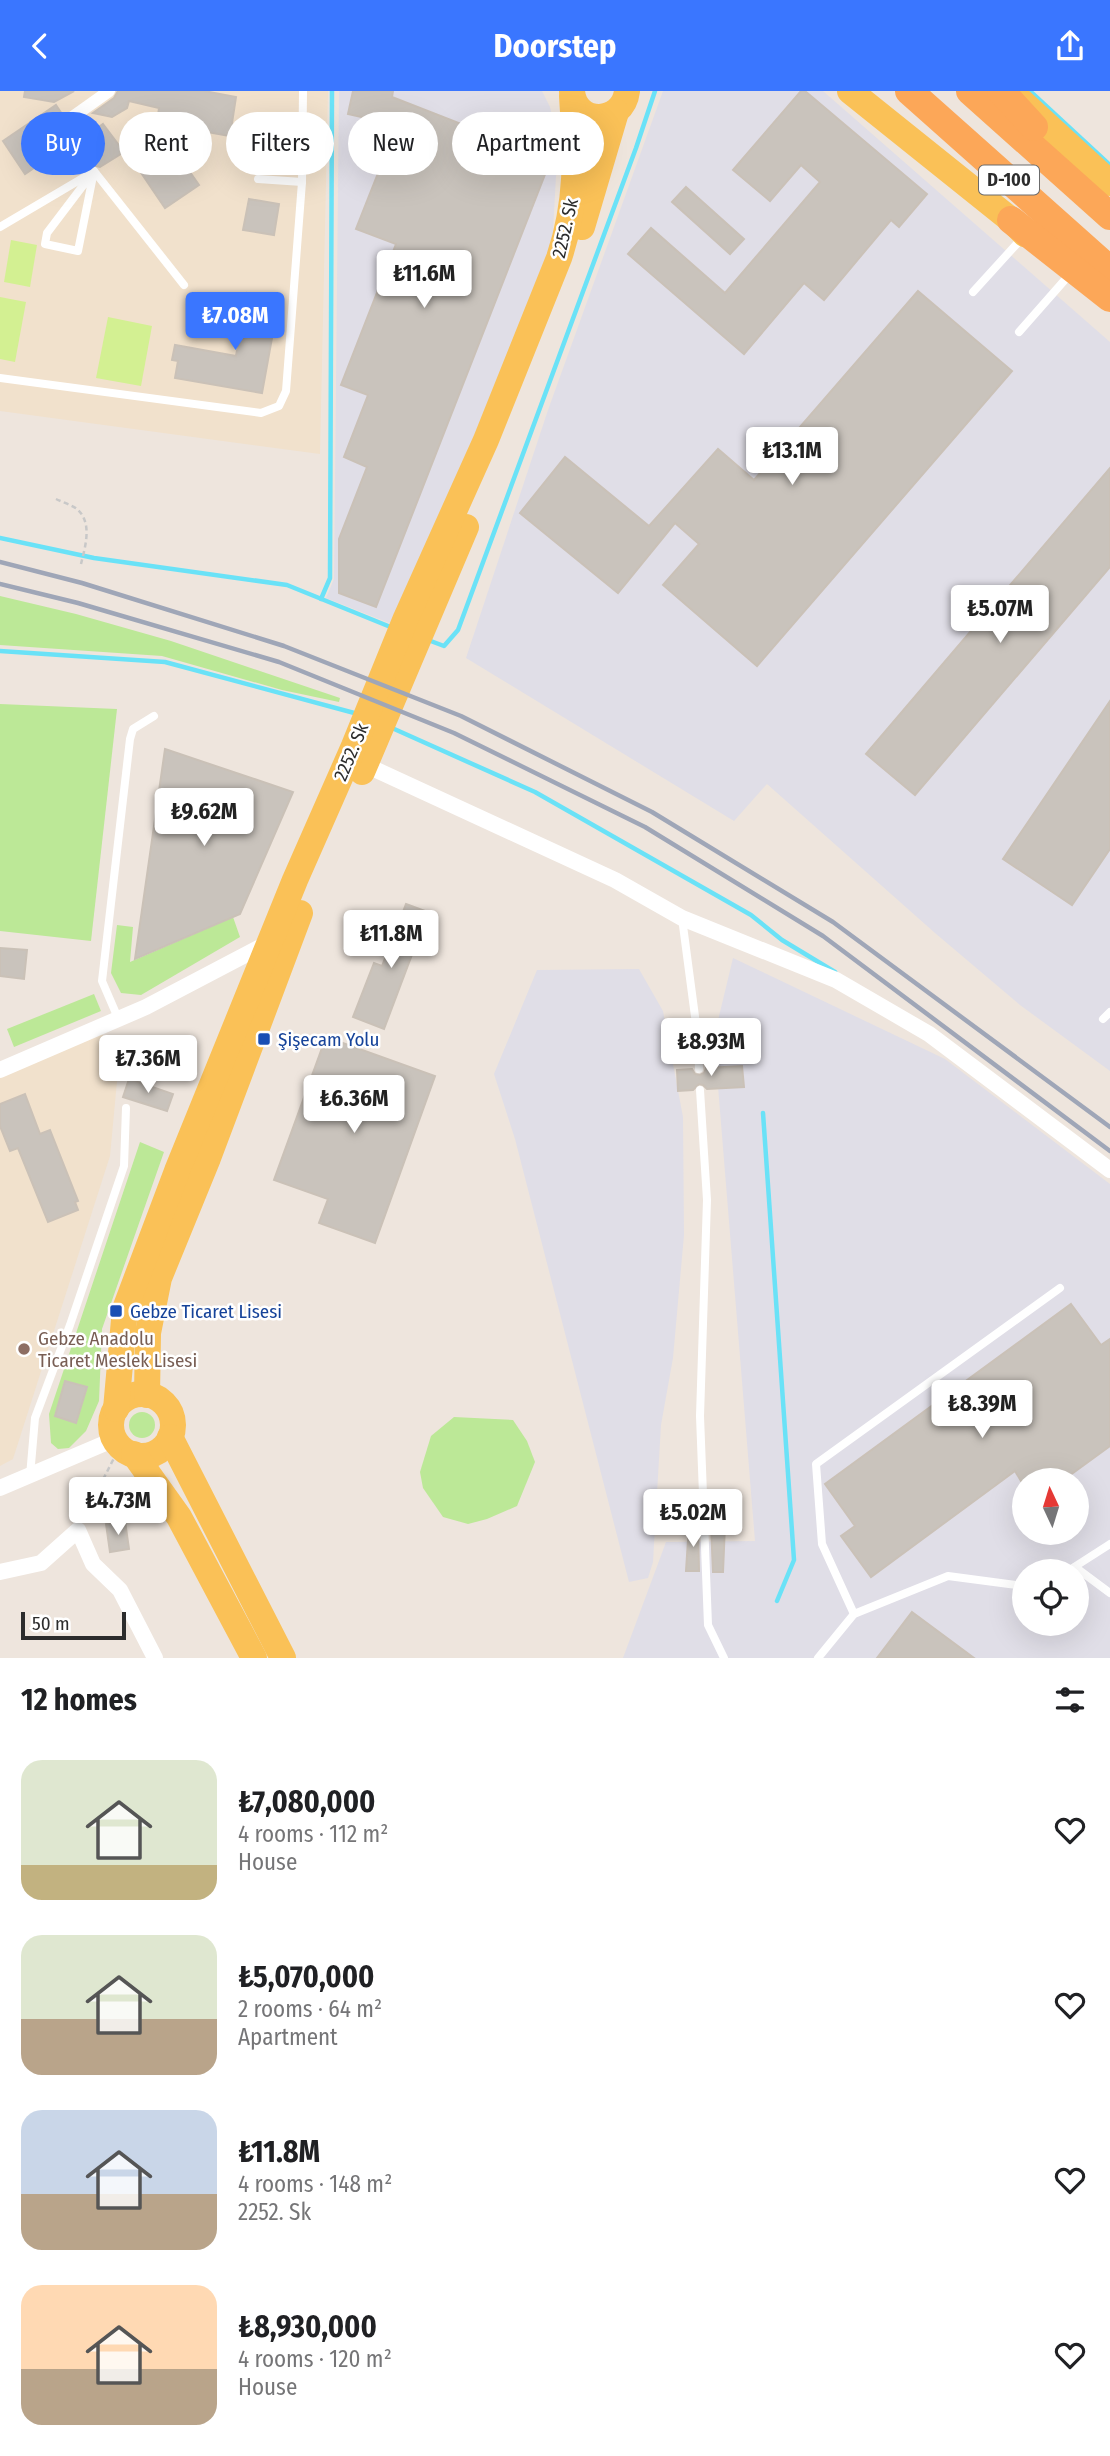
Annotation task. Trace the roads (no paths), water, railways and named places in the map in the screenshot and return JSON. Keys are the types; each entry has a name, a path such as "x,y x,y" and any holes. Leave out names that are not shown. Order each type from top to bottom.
{"highway":[{"name":"D-100","path":"909,91 1110,270"},
{"name":"D-100","path":"970,91 1110,216"},
{"path":"1001,91 1110,208"},
{"path":"1018,227 1110,298"}],"main road":[{"path":"850,91 1018,227 1110,310"},
{"path":"1010,91 1110,183"},
{"path":"572,93 579,110 601,118 625,97"},
{"name":"2252. Sk","path":"415,623 569,230 575,183 572,93"},
{"name":"2252. Sk","path":"147,1395 148,1333 159,1278 360,755 415,623 559,297 625,97"},
{"name":"2252. Sk","path":"116,1409 125,1309 177,1171 270,942 360,755"},
{"path":"123,1447 151,1455 161,1450 170,1437 173,1424 171,1415 159,1399 147,1395 131,1396 116,1409 111,1429 123,1447 179,1517 254,1658"},
{"path":"170,1437 283,1658"}],"street":[{"path":"80,112 109,91"},
{"path":"360,755 615,880 682,918 836,980 929,1034 1110,1170"},
{"path":"0,1070 146,1007 270,942"},
{"path":"0,1488 30,1475 123,1447"},
{"path":"0,1572 41,1563 78,1530 93,1564 120,1590 155,1658"}],"lane":[{"path":"0,378 261,413 279,406 286,391 302,182 303,91"},
{"path":"94,171 78,251 45,244 47,233 94,171"},
{"path":"0,227 87,175"},
{"path":"97,175 184,285"},
{"path":"258,179 302,182"},
{"path":"973,292 1018,227"},
{"path":"1019,332 1070,274"},
{"path":"118,1018 102,981 130,739 133,729 154,716"},
{"path":"682,918 698,1039 699,1069"},
{"path":"1103,1019 1110,1011"},
{"path":"700,1090 706,1200 700,1416 708,1625 725,1658"},
{"path":"30,1475 35,1418 124,1166 126,1108"},
{"path":"854,1615 821,1544 816,1464 1060,1288"},
{"path":"1087,1559 1110,1544"},
{"path":"818,1658 854,1615 948,1576 1012,1584"},
{"path":"1089,1580 1110,1593"}],"waterway":[{"path":"321,599 330,578 332,91"},
{"path":"428,640 444,646 458,630 655,91"},
{"path":"1030,91 1110,165"},
{"path":"0,538 94,558 287,585 393,628"},
{"path":"0,651 165,662 358,714"},
{"path":"392,728 535,792 751,915 782,940 835,972"},
{"path":"763,1113 794,1560 777,1601"}],"railway":[{"path":"0,562 82,583 284,646 461,716 652,812 833,922 1110,1127"},
{"path":"0,584 78,603 279,662 454,733 645,827 823,936 1110,1151"}],"place":[{"name":"Şişecam Yolu","path":"264,1039"},
{"name":"Gebze Ticaret Lisesi","path":"116,1311"},
{"name":"Gebze Anadolu Ticaret Meslek Lisesi","path":"24,1349"}]}
